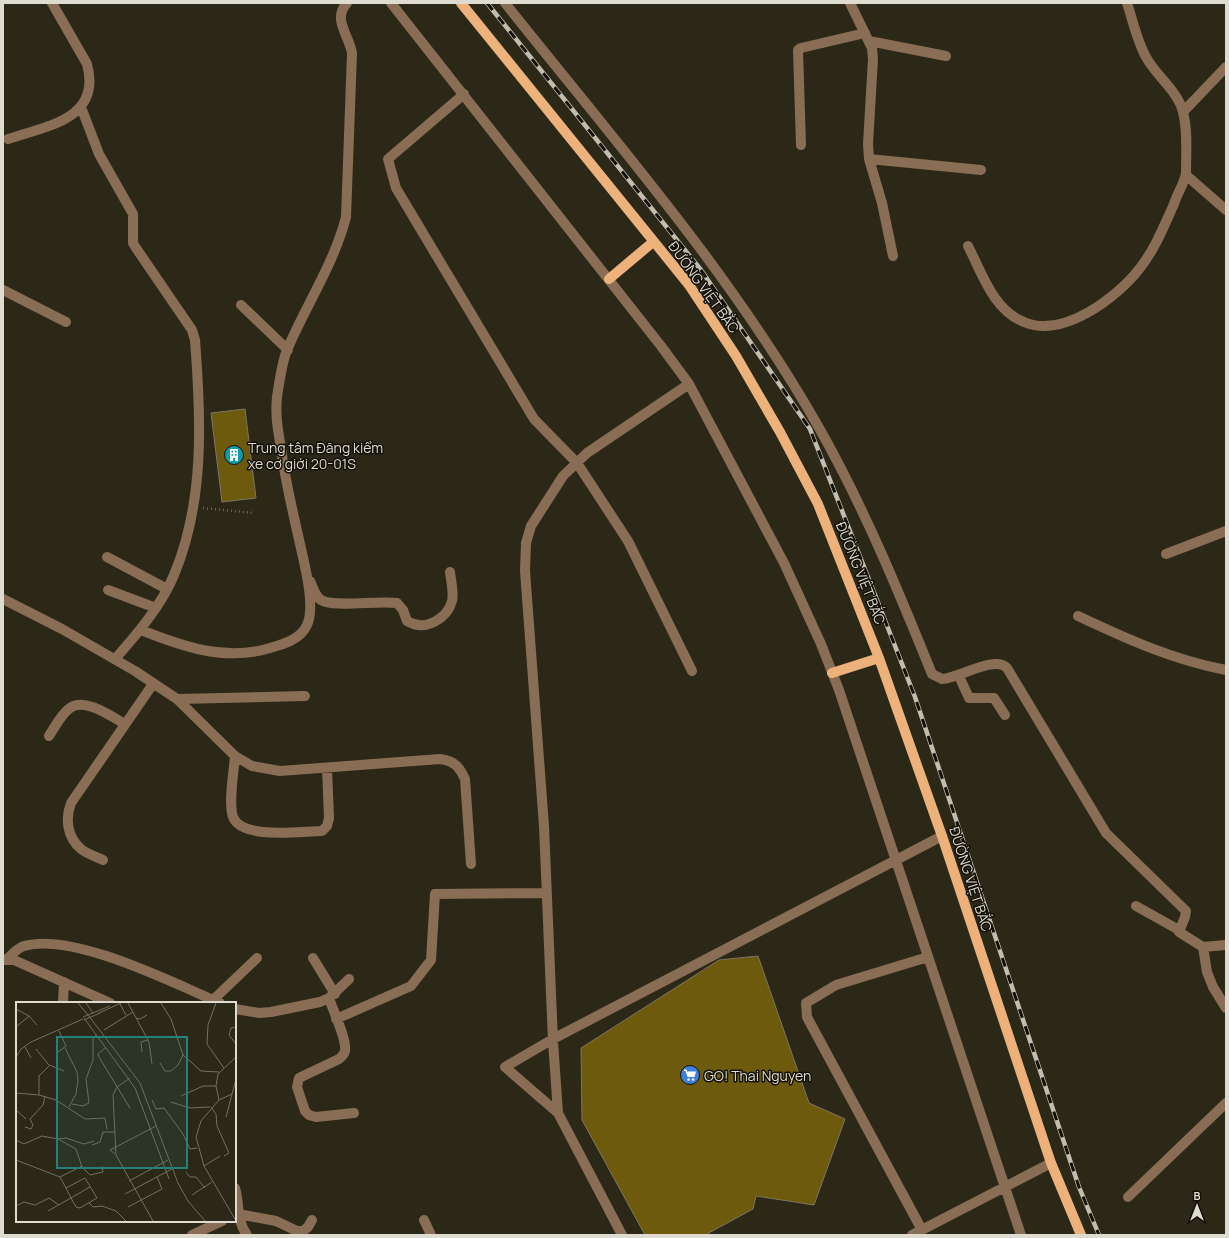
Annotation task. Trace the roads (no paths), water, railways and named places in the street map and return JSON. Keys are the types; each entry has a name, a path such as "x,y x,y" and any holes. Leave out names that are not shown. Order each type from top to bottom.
{"main road":[{"name":"ĐƯỜNG VIỆT BẮC","path":"461,3 688,285 719,330 780,432 818,504 879,658 942,836 1051,1163 1081,1235"},
{"path":"609,279 653,242"},
{"path":"832,673 879,658"}],"street":[{"path":"8,139 63,121 74,115 88,97 90,76 87,64 52,3"},
{"path":"141,630 178,645 195,650 217,652 262,651 284,644 299,636 308,624 309,605 307,574 286,482 276,415 277,396 288,350 333,256 346,217 352,53 351,44 340,22 343,8 348,3"},
{"path":"391,3 609,279 689,384 784,563 832,673 1021,1235"},
{"path":"505,3 694,240 775,354 819,427 859,507 899,594 932,674 942,680 959,676 995,663 1004,664 1106,833 1186,911 1179,930"},
{"path":"850,3 867,37 873,59 868,144 869,159 882,203 893,256"},
{"path":"968,246 992,295 1001,306 1023,322 1035,325 1051,325 1077,319 1108,299 1141,268 1162,232 1186,175 1183,112 1178,102 1146,58 1127,3"},
{"path":"801,145 798,50 801,48 867,37 946,56"},
{"path":"1183,112 1226,67"},
{"path":"464,94 388,159 396,188 534,419 576,463 628,541 692,672"},
{"path":"81,106 99,154 134,214 133,243 192,330 195,340 200,403 198,459 193,506 186,540 174,575 156,608 141,630 116,659"},
{"path":"869,159 980,170"},
{"path":"1186,175 1226,210"},
{"path":"3,290 66,322"},
{"path":"241,305 288,350"},
{"path":"558,1113 553,1039 544,826 525,571 526,544 531,526 563,476 576,463 588,453 689,384"},
{"path":"1166,554 1226,531"},
{"path":"107,557 167,589"},
{"path":"307,574 317,596 322,601 339,603 397,603 403,610 407,622 414,625 427,624 442,618 446,613 453,599 450,572"},
{"path":"108,590 156,608"},
{"path":"3,599 116,659 177,699 235,756 252,766 274,771 440,759 451,761 460,767 465,779 470,864"},
{"path":"1078,616 1131,640 1194,664 1226,670"},
{"path":"959,676 969,698 994,698 1004,715"},
{"path":"103,860 81,849 71,836 67,825 67,814 71,803 153,684"},
{"path":"177,699 305,696"},
{"path":"49,736 66,711 72,706 80,704 92,707 125,724"},
{"path":"235,756 231,806 233,816 238,826 246,830 263,832 322,831 327,826 329,818 327,768"},
{"path":"622,1235 558,1113 505,1067 553,1039 942,836"},
{"path":"336,1019 411,986 431,960 435,894 547,893"},
{"path":"1136,906 1179,930 1182,935 1203,947 1226,945"},
{"path":"5,960 18,949 30,945 60,946 89,951 129,964 216,1001 257,958"},
{"path":"1203,947 1208,972 1213,987 1226,1008"},
{"path":"922,1230 806,1017 806,1003 836,985 928,957"},
{"path":"314,958 332,996 336,1019 345,1046 343,1056 304,1074 299,1078 296,1087 305,1111 309,1115 316,1117 354,1113"},
{"path":"5,960 14,960 108,1002"},
{"path":"236,1009 259,1013 300,1007 332,996 349,979"},
{"path":"63,1002 64,982"},
{"path":"1128,1197 1226,1103"},
{"path":"912,1235 1051,1163"},
{"path":"236,1214 276,1221 297,1231 303,1231 308,1227 312,1220"},
{"path":"236,1214 241,1227 247,1235"},
{"path":"424,1220 430,1235"},
{"path":"192,1235 220,1222"}],"railway":[{"path":"487,3 701,270 810,429 915,697 1079,1187 1099,1235"}],"place":[{"name":"Trung tâm Đăng kiểm xe cơ giới 20-01S","path":"234,455"},
{"name":"GO! Thai Nguyen","path":"690,1075"}]}
